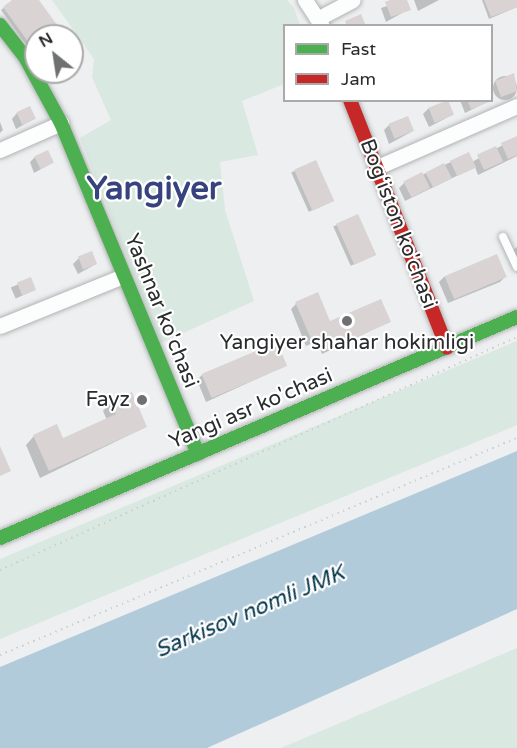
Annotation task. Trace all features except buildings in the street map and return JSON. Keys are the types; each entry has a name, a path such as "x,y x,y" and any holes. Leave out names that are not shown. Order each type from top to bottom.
{"street":[{"path":"305,0 321,22 353,0"},
{"name":"Yashnar ko'chasi","path":"0,25 25,57 61,123 198,454"},
{"name":"Bog‘iston ko'chasi","path":"351,102 447,348"},
{"path":"375,168 517,106"},
{"path":"0,150 61,123"},
{"path":"0,326 123,276"},
{"name":"Yangi asr ko'chasi","path":"0,537 517,317"}],"lane":[{"path":"502,237 517,267"}],"path":[{"path":"0,570 517,337"},
{"path":"0,654 517,438"}],"shaded area":[{"path":"52,0 287,0 294,8 300,24 283,24 283,84 242,101 258,155 220,162 225,210 254,301 161,343 80,138 111,120 92,77 94,59 84,45 84,24 69,24"},
{"path":"517,341 517,425 0,639 0,559"},
{"path":"517,648 517,748 281,748"}],"water":[{"name":"Sarkisov nomli JMK","path":"517,451 517,609 207,748 0,748 0,667"}],"traffic: fast":[{"path":"0,25 25,57 61,123 198,454"},
{"path":"0,538 517,317"}],"traffic: jam":[{"path":"351,102 447,348"}],"place":[{"name":"Yangiyer shahar hokimligi","path":"347,321"},
{"name":"Fayz","path":"142,400"}],"district":[{"name":"Yangiyer","path":"154,189"}]}
